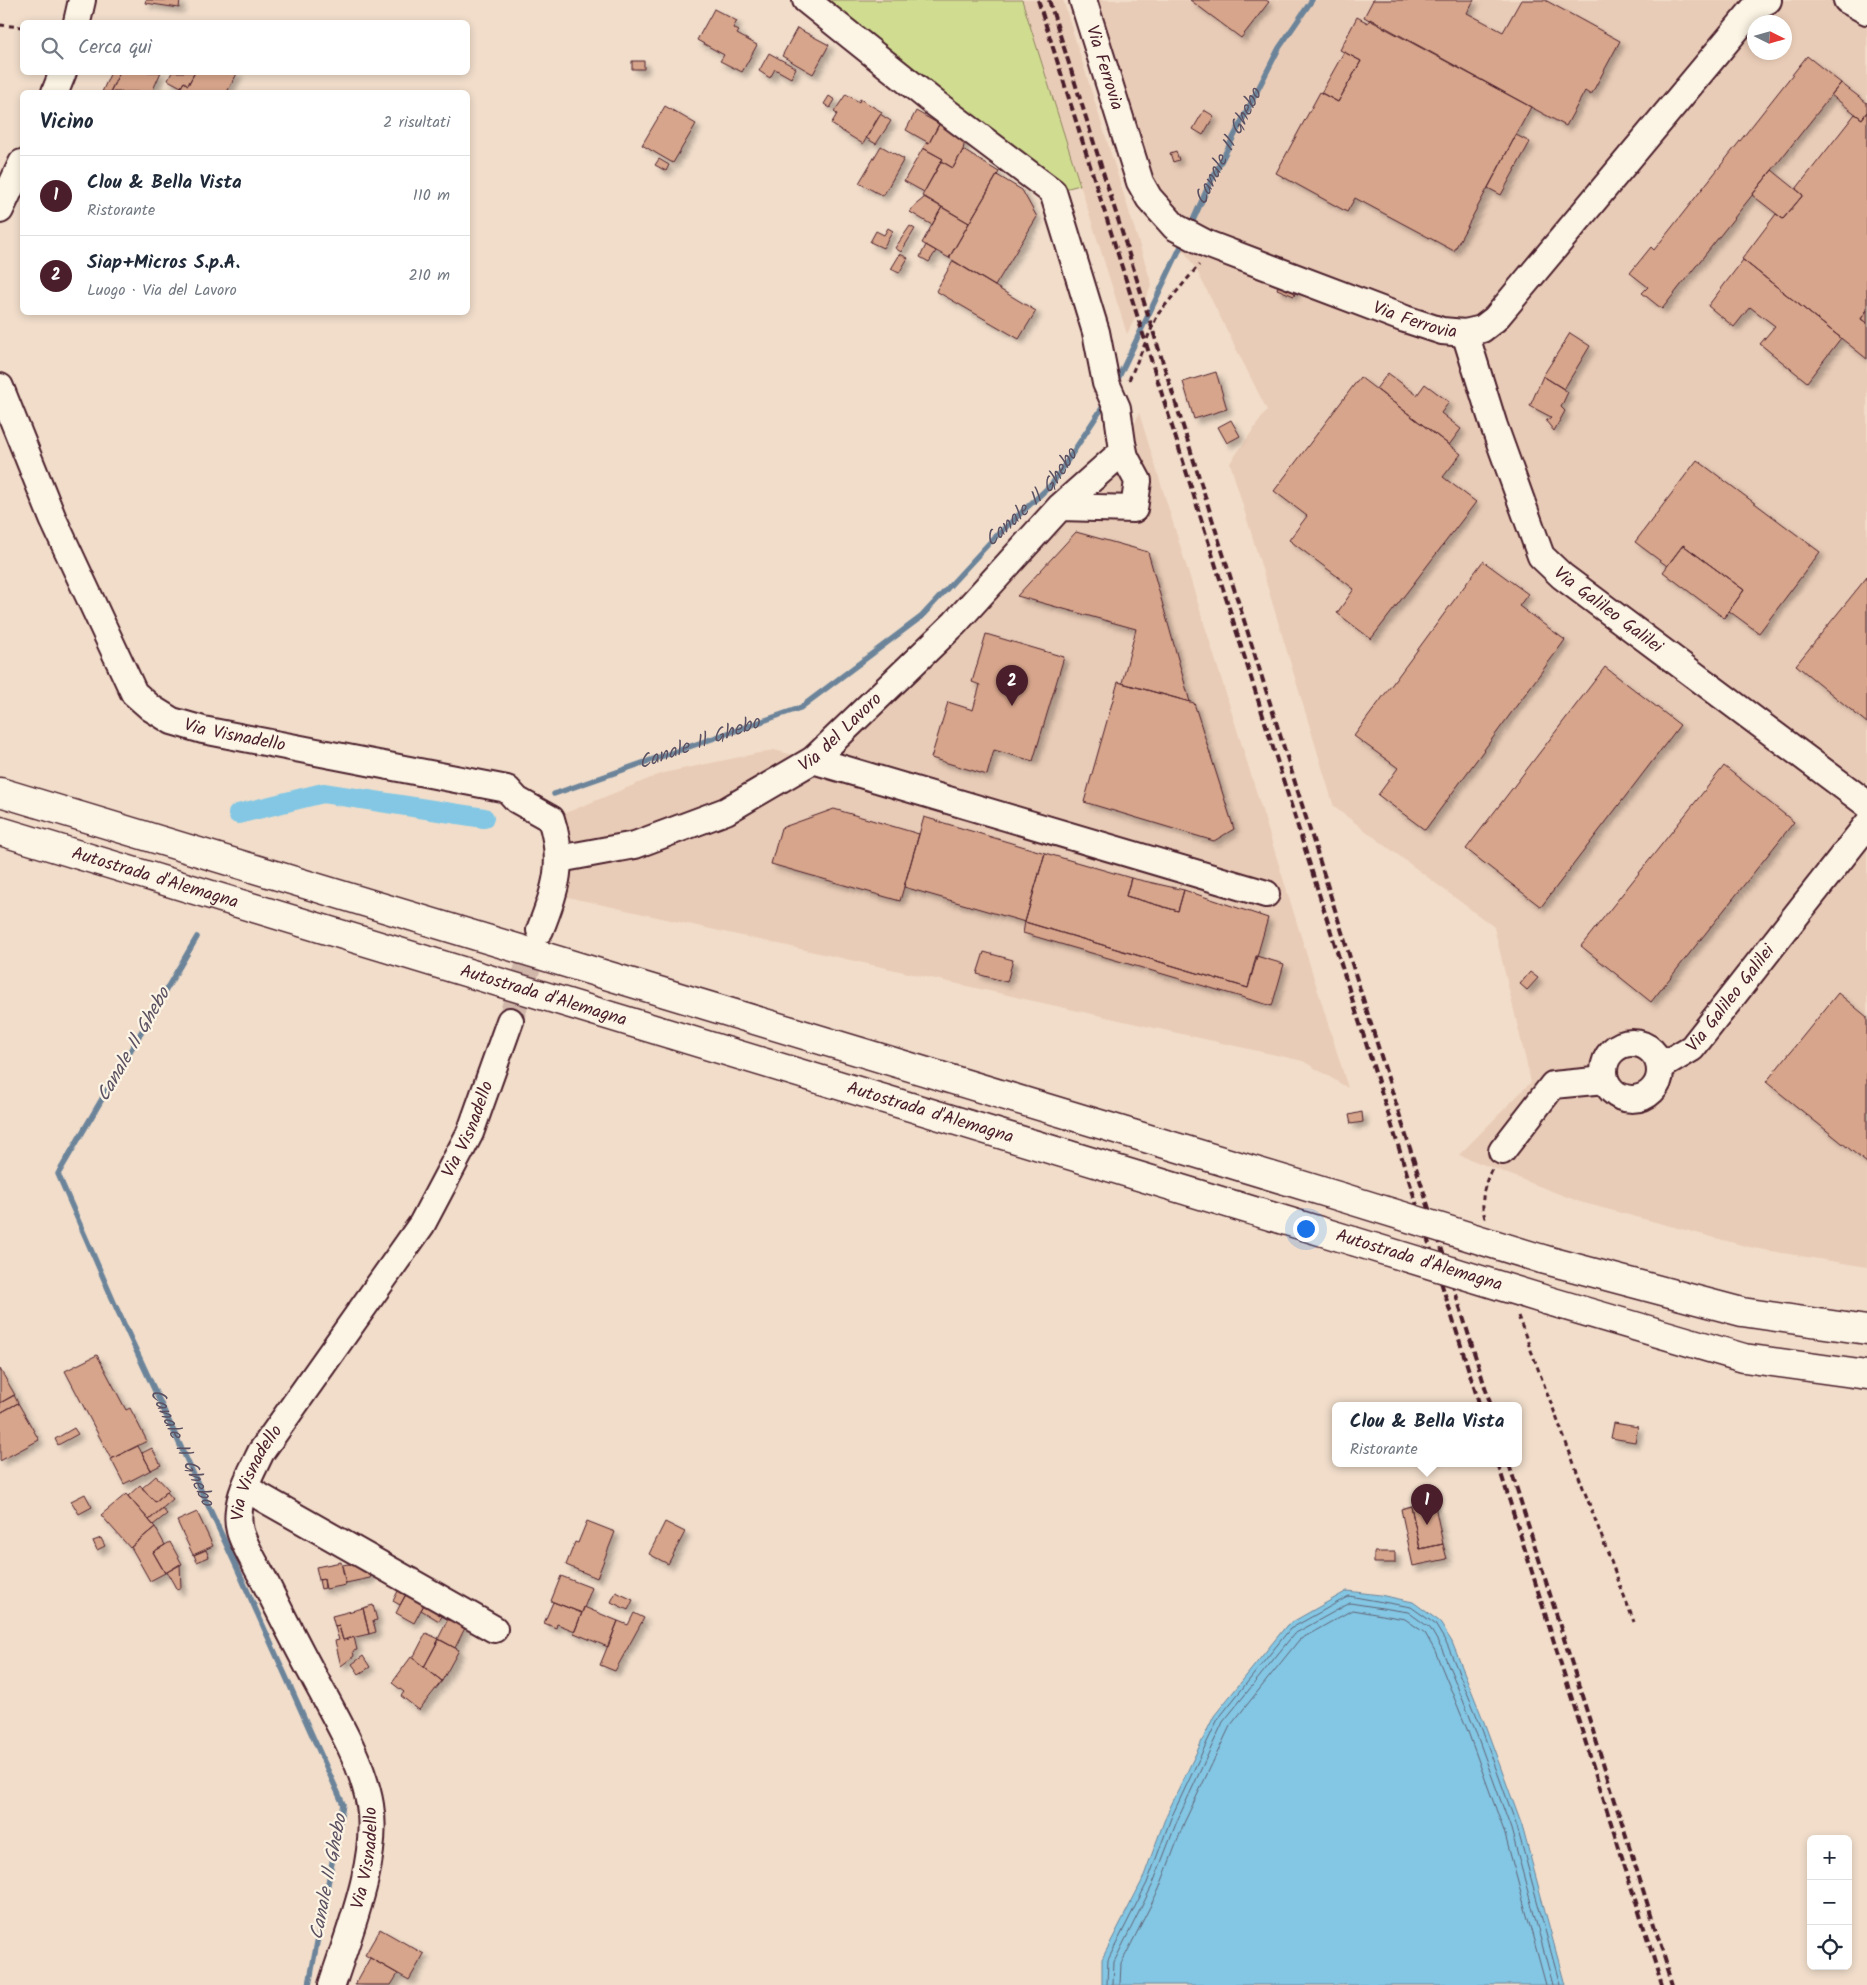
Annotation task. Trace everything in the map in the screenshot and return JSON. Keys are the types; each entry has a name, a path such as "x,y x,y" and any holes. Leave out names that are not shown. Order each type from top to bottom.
{"highway":[{"path":"0,792 1542,1259 1742,1312 1867,1330"},
{"name":"Autostrada d'Alemagna","path":"0,831 1546,1300 1744,1358 1867,1376"}],"street":[{"path":"77,20 82,0"},
{"path":"806,0 936,104 1053,192 1096,332 1106,383 1117,408 1126,457 1138,481 1134,509 1060,507"},
{"name":"Via Ferrovia","path":"1083,0 1140,182 1149,198 1192,236 1405,319 1442,331 1465,333 1482,329 1496,319 1756,6 1768,0"},
{"path":"1847,0 1867,11"},
{"path":"56,90 62,75"},
{"path":"0,210 20,167"},
{"name":"Via Galileo Galilei","path":"1465,333 1494,426 1541,556 1562,576 1867,804"},
{"name":"Via Visnadello","path":"0,387 52,519 134,693 151,708 172,721 203,730 507,790 517,800 551,819 556,833 559,859 554,894 540,930"},
{"name":"Via del Lavoro","path":"559,859 635,845 726,811 813,760 955,623 1060,507 1114,459 1126,457"},
{"path":"813,760 1266,894"},
{"name":"Via Galileo Galilei","path":"1660,1067 1692,1048 1867,825"},
{"name":"Via Visnadello","path":"332,1985 367,1872 373,1831 370,1804 364,1781 339,1724 294,1640 240,1531 240,1506 245,1488 261,1452 422,1224 470,1134 510,1021"},
{"path":"1635,1043 1652,1051 1660,1067 1656,1085 1643,1098 1634,1100 1616,1095 1609,1088 1605,1080 1605,1062 1617,1047 1626,1044 1635,1043"},
{"path":"1502,1150 1553,1084 1605,1080"},
{"path":"245,1488 494,1629"}],"path":[{"path":"0,24 20,27"},
{"path":"1137,358 1158,314 1202,262 1192,236"},
{"path":"1486,1220 1483,1211 1484,1183 1502,1150"},
{"path":"1517,1314 1634,1622"}],"shaded area":[{"path":"1022,0 1063,0 1152,285 1127,334"},
{"path":"1083,0 1867,0 1867,1267 1753,1248 1580,1202 1459,1155 1531,1082 1494,927 1334,807 1230,463 1267,410 1197,271 1140,182"},
{"path":"1139,413 1348,1088 1303,1061 554,894 551,819 663,773 774,750 813,760 1123,453"}],"green space":[{"path":"806,0 1022,0 1080,185 1053,192"}],"water":[{"path":"1347,1591 1413,1602 1439,1621 1452,1642 1522,1826 1565,1985 1102,1985 1102,1959 1142,1881 1166,1816 1214,1716 1287,1625"}],"building":[{"path":"146,0 180,0 179,8 145,3"},
{"path":"1190,0 1266,0 1269,2 1241,38"},
{"path":"1373,0 1474,0 1467,13 1503,32 1521,0 1545,0 1620,41 1591,95 1585,91 1566,126 1364,17"},
{"path":"714,9 737,21 733,28 739,31 737,34 757,45 742,72 720,61 724,55 697,40"},
{"path":"1357,17 1368,23 1370,19 1531,107 1454,251 1355,198 1347,212 1276,173 1320,92 1338,102 1361,61 1340,50"},
{"path":"797,28 829,45 813,74 782,56"},
{"path":"1344,52 1361,61 1338,102 1321,93"},
{"path":"769,53 796,68 791,78 775,69 770,78 759,71"},
{"path":"1807,56 1841,83 1662,309 1642,293 1648,287 1630,273 1651,247 1654,250"},
{"path":"632,61 644,61 644,69 632,69"},
{"path":"110,75 118,75 111,90 103,90"},
{"path":"118,75 160,75 153,90 111,90"},
{"path":"170,75 193,75 188,85 184,82 181,87 168,80"},
{"path":"193,75 236,75 228,90 179,90 184,82 188,85"},
{"path":"1841,83 1867,103 1867,112 1862,119 1831,95"},
{"path":"846,94 859,102 860,99 882,112 863,144 831,124 837,114 834,112"},
{"path":"829,96 835,100 830,108 824,104"},
{"path":"665,106 696,124 673,163 642,145"},
{"path":"1204,110 1214,116 1203,135 1193,129"},
{"path":"916,111 939,124 929,143 906,130"},
{"path":"1867,112 1867,310 1861,319 1867,323 1867,359 1742,259 1776,214 1783,219 1803,195 1796,189 1855,114 1862,119"},
{"path":"880,114 891,121 876,144 866,138"},
{"path":"940,123 965,140 963,150 953,168 941,161 943,159 923,148 927,142 929,143"},
{"path":"1516,135 1530,142 1501,195 1488,188"},
{"path":"881,146 904,159 883,196 859,183"},
{"path":"923,148 943,159 924,192 904,181"},
{"path":"963,150 999,172 969,223 922,196 941,161 953,168"},
{"path":"1176,151 1179,160 1173,162 1170,153"},
{"path":"659,159 669,165 666,171 655,165"},
{"path":"1772,170 1803,195 1783,219 1752,195"},
{"path":"997,175 1022,190 1037,217 995,286 949,258"},
{"path":"925,197 942,207 932,225 910,212"},
{"path":"942,207 969,223 949,258 922,243"},
{"path":"910,226 915,229 901,252 895,248"},
{"path":"888,228 893,231 883,248 870,242 876,231 884,235"},
{"path":"926,245 936,251 929,262 920,257"},
{"path":"900,254 908,258 899,273 891,269"},
{"path":"1743,260 1841,338 1807,382 1760,344 1775,326 1750,307 1734,327 1708,306"},
{"path":"953,261 1036,311 1019,339 936,291"},
{"path":"1280,281 1297,288 1294,296 1277,289"},
{"path":"1867,310 1867,323 1861,319"},
{"path":"1570,333 1590,346 1564,389 1543,376"},
{"path":"1216,372 1227,409 1194,419 1183,382"},
{"path":"1388,373 1417,395 1425,384 1449,402 1441,413 1461,429 1449,445 1376,389"},
{"path":"1543,376 1568,392 1561,407 1565,411 1554,431 1546,421 1551,417 1530,406"},
{"path":"1360,377 1461,454 1443,477 1476,502 1371,639 1337,613 1354,589 1289,540 1307,516 1274,491"},
{"path":"1231,420 1240,436 1227,443 1218,427"},
{"path":"1697,460 1820,552 1759,633 1729,611 1744,590 1683,545 1667,566 1635,542"},
{"path":"1076,532 1148,552 1190,702 1122,683 1136,629 1017,596"},
{"path":"1683,545 1744,590 1724,618 1663,572"},
{"path":"1483,561 1528,594 1519,606 1565,640 1425,830 1378,795 1398,768 1354,736"},
{"path":"1867,577 1867,723 1796,665"},
{"path":"986,634 1064,657 1033,761 994,750 987,775 931,758 948,702 973,710 980,685 972,682"},
{"path":"1605,667 1680,725 1541,907 1466,849"},
{"path":"1118,682 1194,703 1234,829 1214,841 1084,802"},
{"path":"1724,766 1794,822 1651,1002 1581,946"},
{"path":"834,809 919,834 900,901 771,864 781,828"},
{"path":"924,817 1045,853 1025,922 904,887"},
{"path":"1045,853 1131,878 1126,896 1178,911 1184,890 1268,918 1248,988 1025,922"},
{"path":"1131,878 1184,890 1178,911 1126,896"},
{"path":"1025,922 1248,988 1256,956 1284,964 1272,1006 1023,933"},
{"path":"984,952 1013,960 1007,982 977,974"},
{"path":"1530,972 1538,978 1527,990 1520,984"},
{"path":"1838,993 1867,1017 1867,1163 1766,1082"},
{"path":"1362,1112 1363,1122 1351,1124 1349,1115"},
{"path":"97,1355 126,1410 130,1408 147,1441 111,1459 65,1371"},
{"path":"0,1369 15,1395 0,1403"},
{"path":"14,1395 18,1403 0,1413 0,1403"},
{"path":"18,1403 39,1440 0,1461 0,1413"},
{"path":"1614,1423 1638,1427 1635,1442 1611,1438"},
{"path":"74,1428 78,1434 58,1445 55,1439"},
{"path":"138,1446 151,1470 124,1484 111,1459"},
{"path":"152,1448 161,1465 151,1470 142,1453"},
{"path":"156,1476 169,1490 155,1502 142,1488"},
{"path":"140,1485 155,1502 167,1492 173,1499 149,1520 128,1496"},
{"path":"85,1494 92,1507 79,1514 71,1501"},
{"path":"126,1494 155,1527 130,1548 101,1515"},
{"path":"1434,1501 1443,1544 1420,1549 1411,1506"},
{"path":"1411,1506 1420,1549 1443,1544 1447,1559 1413,1566 1401,1509"},
{"path":"162,1508 167,1514 153,1525 149,1520"},
{"path":"197,1512 213,1546 193,1555 177,1521"},
{"path":"587,1521 615,1532 597,1578 566,1565 575,1542 578,1543"},
{"path":"665,1522 685,1532 668,1564 649,1554"},
{"path":"155,1527 165,1545 153,1552 165,1573 150,1581 131,1547"},
{"path":"101,1538 105,1546 97,1550 93,1541"},
{"path":"170,1542 182,1564 165,1573 153,1552"},
{"path":"206,1550 209,1557 197,1562 194,1555"},
{"path":"1374,1552 1395,1552 1395,1563 1374,1563"},
{"path":"341,1562 346,1585 326,1589 324,1579 319,1580 316,1567"},
{"path":"356,1563 373,1572 370,1578 346,1583 342,1565"},
{"path":"180,1564 181,1588 177,1590 167,1572"},
{"path":"561,1576 592,1588 582,1613 551,1601"},
{"path":"324,1579 325,1588 321,1589 319,1580"},
{"path":"399,1589 407,1593 400,1605 393,1601"},
{"path":"408,1590 426,1601 414,1623 396,1613"},
{"path":"616,1592 633,1600 628,1610 611,1602"},
{"path":"426,1601 445,1612 439,1621 421,1610"},
{"path":"553,1602 582,1613 575,1631 557,1624 556,1628 544,1623"},
{"path":"373,1605 377,1620 373,1621 376,1632 369,1634 363,1608"},
{"path":"584,1607 618,1621 608,1647 574,1633"},
{"path":"363,1608 369,1634 343,1640 339,1626 335,1627 332,1616"},
{"path":"634,1613 644,1618 615,1671 600,1665 618,1621 628,1625"},
{"path":"450,1615 467,1624 455,1648 438,1639"},
{"path":"339,1626 343,1640 354,1637 357,1650 353,1651 354,1656 341,1666 335,1641 339,1640 335,1627"},
{"path":"426,1633 439,1639 424,1667 413,1658"},
{"path":"439,1639 459,1650 442,1681 424,1667"},
{"path":"363,1656 370,1667 359,1674 352,1664"},
{"path":"411,1657 442,1681 419,1710 401,1696 404,1692 392,1683"},
{"path":"380,1929 424,1954 409,1980 365,1955"},
{"path":"370,1958 398,1974 391,1985 355,1985"}],"waterway":[{"name":"Canale Il Ghebo","path":"1190,227 1208,187 1279,48 1312,0"},
{"name":"Canale Il Ghebo","path":"1115,385 1184,240"},
{"name":"Canale Il Ghebo","path":"554,794 800,708 921,617 992,540 1052,484 1106,402"},
{"name":"Canale Il Ghebo","path":"238,814 323,793 484,818"},
{"name":"Canale Il Ghebo","path":"197,937 58,1174 116,1307 238,1570 343,1804 309,1985"}],"tunnel":[{"path":"510,1021 539,933"}],"railway":[{"path":"1038,0 1479,1402"},
{"path":"1049,0 1490,1402"},
{"path":"1499,1467 1662,1985"},
{"path":"1510,1467 1673,1985"}],"place":[{"name":"Siap+Micros S.p.A.","path":"1012,706"},
{"name":"Clou & Bella Vista","path":"1427,1525"}]}
